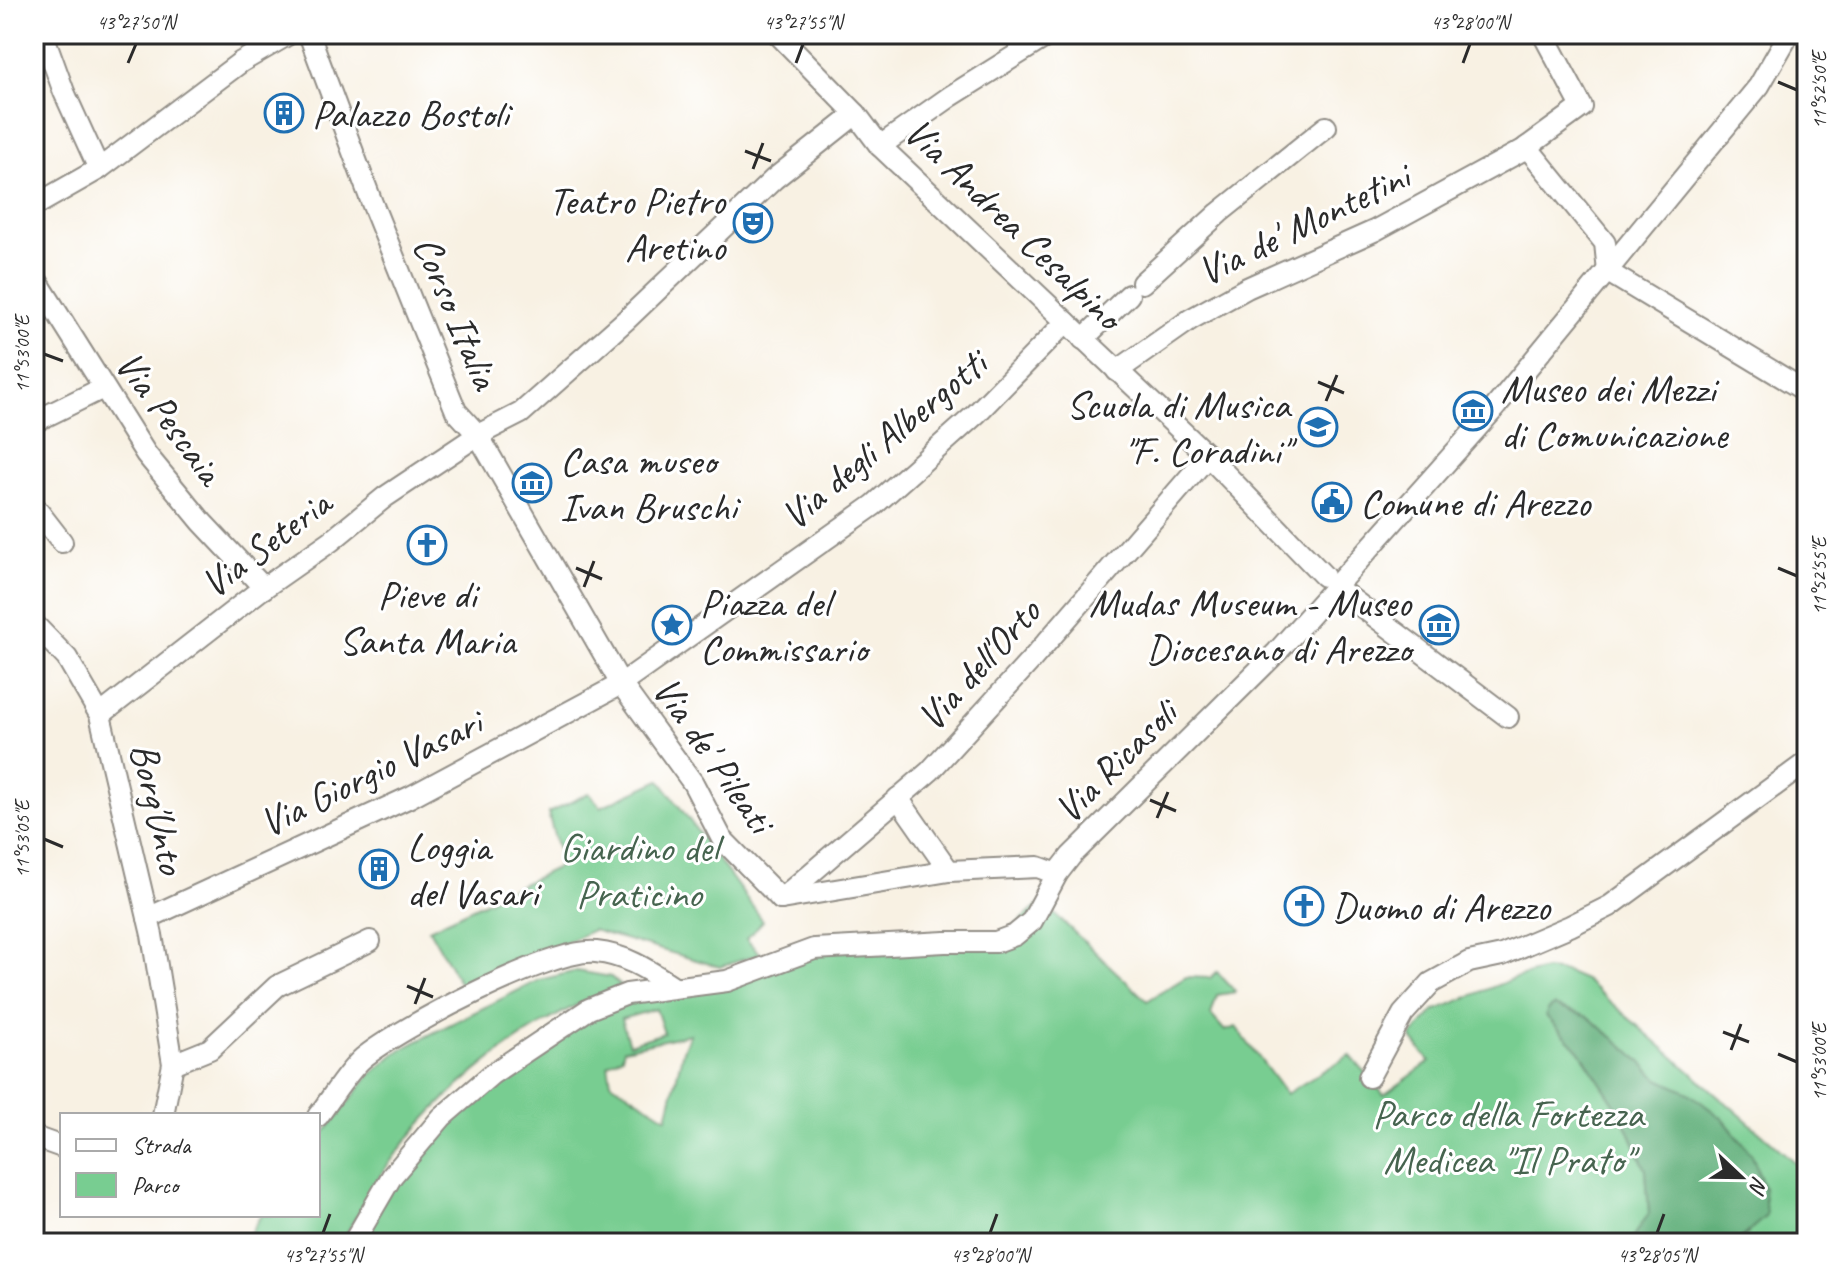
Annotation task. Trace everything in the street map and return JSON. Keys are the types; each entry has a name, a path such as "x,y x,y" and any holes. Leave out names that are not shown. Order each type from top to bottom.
{"street":[{"path":"43,34 64,92 99,169"},
{"path":"34,206 99,169 241,62 289,34"},
{"name":"Corso Italia","path":"309,34 372,203 456,411 478,435 621,684"},
{"name":"Via Andrea Cesalpino","path":"778,34 856,114 880,146 1208,456 1324,576"},
{"path":"880,146 951,96 1050,34"},
{"name":"Via de' Montetini","path":"1117,371 1191,319 1247,288 1374,231 1527,147 1582,107 1543,34"},
{"name":"Via Ricasoli","path":"353,1243 392,1176 442,1117 492,1074 589,1009 627,994 727,981 814,949 996,942 1015,935 1032,921 1057,874 1071,856 1277,652 1492,411 1759,86 1789,34"},
{"name":"Via Seteria","path":"100,715 385,497 478,435 521,413 637,310 774,179 856,114"},
{"path":"1083,339 1219,213 1326,127"},
{"path":"1527,147 1605,243 1608,272 1807,392"},
{"name":"Via Pescaia","path":"34,276 146,454 202,522 264,588"},
{"name":"Via degli Albergotti","path":"621,684 874,505 976,414 1066,322"},
{"path":"34,422 103,388"},
{"name":"Via dell'Orto","path":"781,899 930,771 1208,456"},
{"path":"34,506 62,542"},
{"path":"1341,591 1508,717"},
{"name":"Borg'Unto","path":"34,624 67,658 100,715 148,918 173,1064"},
{"name":"Via de' Pileati","path":"621,684 693,783 722,839 781,899"},
{"name":"Via Giorgio Vasari","path":"148,918 410,797 621,684"},
{"path":"1369,1077 1403,1014 1431,983 1469,962 1502,955 1610,906 1807,762"},
{"path":"898,798 949,871"},
{"path":"781,899 949,871 1038,867 1057,874"},
{"path":"163,1113 173,1064 210,1049 277,986 370,941"},
{"path":"320,1113 360,1060 395,1034 556,957 593,951 631,960 673,986"},
{"path":"34,1137 60,1146"}],"green space":[{"name":"Giardino del Praticino","path":"660,780 763,921 746,939 760,954 720,967 593,930 463,989 429,929 562,865 548,813 589,793 601,807"},
{"name":"Parco della Fortezza Medicea \"Il Prato\"","path":"1042,902 1147,1001 1186,977 1210,978 1217,972 1236,992 1217,995 1211,1015 1225,1031 1236,1027 1286,1094 1350,1055 1384,1095 1430,1062 1411,1037 1434,1011 1515,978 1545,970 1566,972 1585,980 1807,1173 1807,1229 1786,1243 1735,1243 1748,1234 1764,1188 1752,1155 1723,1119 1689,1093 1658,1079 1588,1017 1546,1016 1579,1050 1622,1115 1646,1170 1649,1213 1630,1243 353,1243 442,1117 589,1009 814,949 996,942","holes":["656,1009 664,1033 629,1044 621,1019","690,1034 683,1050 667,1118 611,1082 608,1064 622,1056 624,1049"]},
{"path":"577,971 611,977 621,986 587,1000 521,1037 460,1084 408,1139 385,1169 341,1243 254,1243 257,1237 250,1234 260,1217 320,1217 320,1138 369,1076 397,1052 539,980"},
{"path":"1554,1006 1588,1017 1658,1079 1689,1093 1723,1119 1752,1155 1764,1188 1766,1216 1735,1243 1630,1243 1649,1213 1646,1170 1622,1115 1579,1050 1546,1016"}],"place":[{"name":"Palazzo Bostoli","path":"284,113"},
{"name":"Teatro Pietro Aretino","path":"753,223"},
{"name":"Museo dei Mezzi di Comunicazione","path":"1473,411"},
{"name":"Scuola di Musica \"F. Coradini\"","path":"1318,427"},
{"name":"Casa museo Ivan Bruschi","path":"532,483"},
{"name":"Comune di Arezzo","path":"1332,502"},
{"name":"Pieve di Santa Maria","path":"427,545"},
{"name":"Piazza del Commissario","path":"672,625"},
{"name":"Mudas Museum - Museo Diocesano di Arezzo","path":"1439,625"},
{"name":"Loggia del Vasari","path":"379,869"},
{"name":"Duomo di Arezzo","path":"1304,906"}]}
